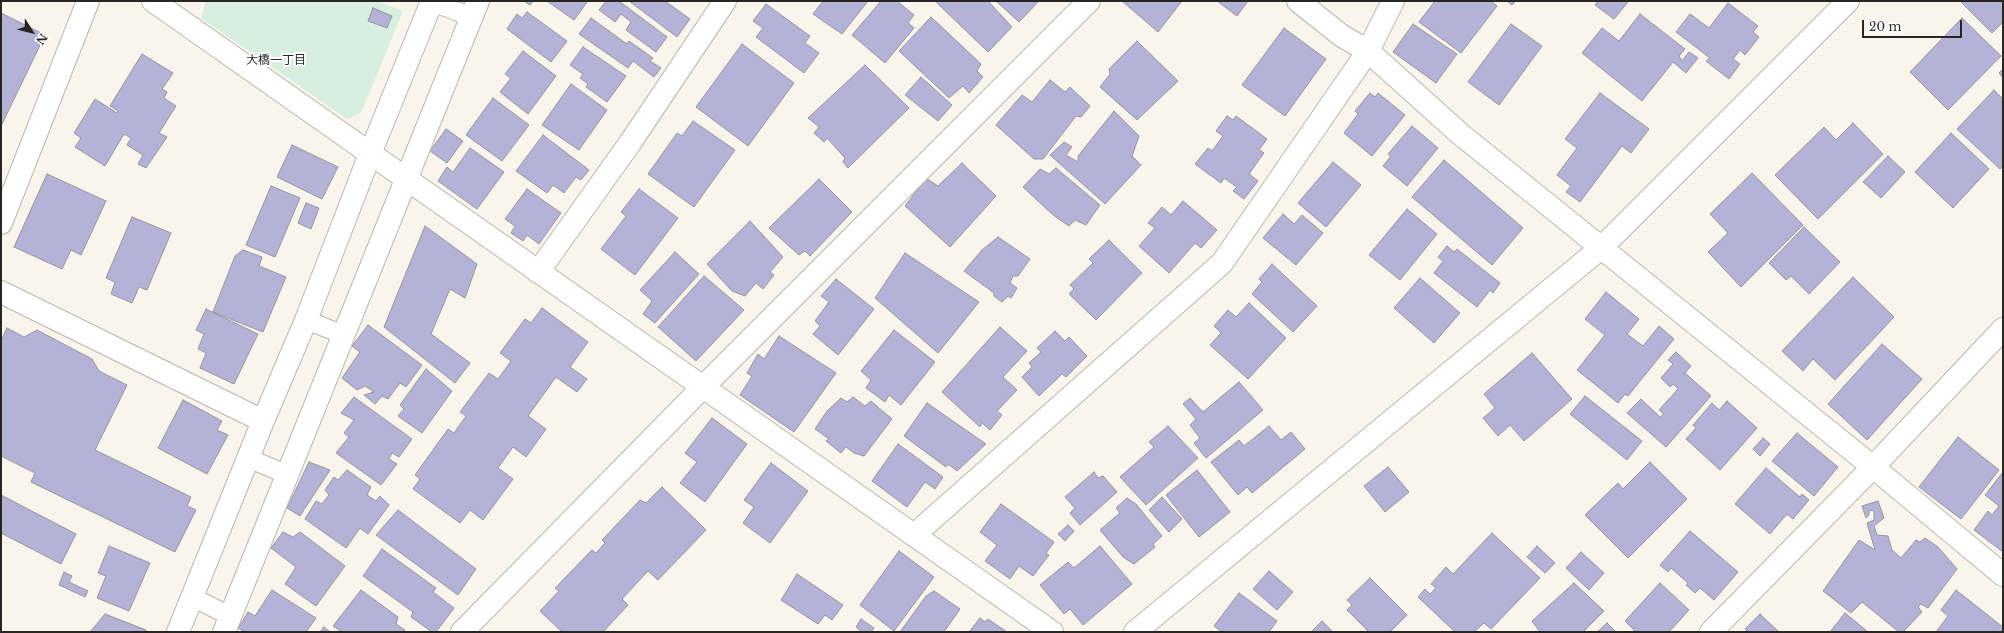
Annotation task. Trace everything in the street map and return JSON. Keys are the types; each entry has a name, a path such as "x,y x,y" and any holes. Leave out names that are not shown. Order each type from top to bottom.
{"street":[{"path":"1,223 88,1"},
{"path":"153,1 1052,632"},
{"path":"178,632 263,421 306,320 370,154 432,1"},
{"path":"538,272 630,143 725,1"},
{"path":"462,632 703,387 1089,1"},
{"path":"1298,1 1342,36 1368,51 1459,133 1873,467 2003,575"},
{"path":"914,535 1222,263 1368,51 1393,1"},
{"path":"1135,632 1601,248 1848,1"},
{"path":"227,624 475,9"},
{"path":"1,292 263,421"},
{"path":"1711,632 1873,467 2003,329"}],"lane":[{"path":"432,1 475,9"},
{"path":"306,320 344,336"},
{"path":"248,458 288,475"},
{"path":"192,597 227,624"}],"green space":[{"path":"206,1 378,1 403,11 361,113 347,119 201,18"}],"building":[{"path":"524,1 533,1 530,5"},
{"path":"547,1 588,1 574,20"},
{"path":"606,1 619,1 667,37 656,52 626,30 631,22 621,14 615,22 599,10"},
{"path":"629,1 665,1 690,19 677,37"},
{"path":"823,1 868,1 842,34 813,14"},
{"path":"881,1 897,1 914,15 908,23 914,28 885,63 852,35"},
{"path":"935,1 988,1 1012,27 988,52"},
{"path":"996,1 1039,1 1019,22"},
{"path":"1122,1 1182,1 1158,32"},
{"path":"1217,1 1248,1 1237,16"},
{"path":"1435,1 1491,1 1497,6 1461,53 1419,22"},
{"path":"1507,1 1516,1 1512,5"},
{"path":"1598,1 1628,2 1614,19 1595,5"},
{"path":"1960,1 2003,1 2003,22 1992,33"},
{"path":"1728,3 1758,26 1753,32 1759,37 1745,55 1740,50 1733,59 1740,64 1729,79 1706,61 1710,58 1676,32 1690,14 1709,28"},
{"path":"766,4 810,36 805,43 819,53 804,73 756,37 763,28 753,21"},
{"path":"373,8 392,16 387,28 368,21"},
{"path":"527,12 567,41 551,62 507,29 517,14 522,18"},
{"path":"1,13 45,35 1,126"},
{"path":"1640,14 1685,49 1679,56 1682,61 1689,52 1698,58 1686,73 1673,62 1642,101 1582,53 1602,28 1619,41"},
{"path":"931,17 981,64 977,71 983,77 969,93 963,86 949,98 899,51"},
{"path":"591,18 627,44 629,41 653,58 650,61 661,68 654,77 633,61 628,68 579,34"},
{"path":"1962,18 2001,56 1948,110 1910,72"},
{"path":"1413,24 1457,54 1436,83 1393,52"},
{"path":"1511,24 1542,46 1499,105 1468,82"},
{"path":"1284,28 1326,59 1285,116 1242,85"},
{"path":"1137,41 1178,81 1137,120 1100,87 1110,74 1109,69"},
{"path":"742,44 794,83 748,146 696,107"},
{"path":"583,47 626,76 607,102 586,87 588,84 580,78 583,74 570,65"},
{"path":"523,51 556,76 528,114 500,92 511,78 505,74"},
{"path":"142,54 173,73 162,89 167,92 164,98 176,106 159,133 167,137 146,168 138,164 143,155 127,145 131,138 124,134 105,166 75,147 81,138 74,133 95,99 117,113 118,111 110,106"},
{"path":"865,65 909,108 848,168 843,162 845,158 827,138 824,142 814,133 819,127 808,118"},
{"path":"2003,69 2003,78 1999,73"},
{"path":"921,77 952,105 938,121 905,95"},
{"path":"1050,80 1065,92 1070,87 1090,106 1081,117 1076,116 1043,159 1034,159 996,125 1022,95 1032,102"},
{"path":"571,84 607,110 579,150 542,125"},
{"path":"1994,90 2003,99 2003,166 2000,169 1957,129"},
{"path":"1370,93 1375,97 1378,93 1405,115 1372,156 1344,133 1358,114 1355,111"},
{"path":"1600,93 1649,129 1631,153 1622,146 1580,202 1566,192 1571,186 1557,175 1577,148 1565,139"},
{"path":"493,98 529,125 502,161 466,135"},
{"path":"1114,111 1139,136 1132,156 1141,165 1105,204 1050,155 1064,142 1072,147 1066,155 1078,162 1078,156"},
{"path":"1227,116 1233,120 1236,116 1267,139 1259,150 1264,153 1249,174 1258,181 1244,199 1233,191 1237,187 1224,178 1221,183 1195,164 1208,148 1212,151 1223,136 1216,131"},
{"path":"693,121 735,150 694,207 648,174 677,133 682,136"},
{"path":"1853,123 1883,154 1818,219 1775,175 1824,127 1836,140"},
{"path":"1412,126 1438,148 1407,186 1383,166 1391,156 1388,154"},
{"path":"446,129 463,141 447,163 430,151"},
{"path":"1951,133 1989,169 1953,208 1915,172"},
{"path":"543,135 589,170 581,180 576,177 564,193 553,185 547,193 516,171"},
{"path":"292,145 338,167 322,199 277,177"},
{"path":"470,148 504,172 477,209 438,181 447,167 453,172"},
{"path":"1888,156 1905,172 1881,198 1863,182"},
{"path":"1444,160 1523,228 1492,265 1412,197"},
{"path":"1333,162 1361,185 1326,227 1298,203"},
{"path":"962,163 996,196 950,247 905,206 926,178 938,186"},
{"path":"1056,168 1100,205 1086,225 1075,220 1069,226 1053,215 1023,187 1040,169 1049,174"},
{"path":"1752,173 1803,225 1741,287 1708,252 1728,233 1710,214"},
{"path":"47,174 106,201 81,255 71,250 62,269 14,247"},
{"path":"819,179 852,212 810,256 805,251 799,255 769,228"},
{"path":"271,186 300,198 275,257 246,245"},
{"path":"527,189 561,213 539,244 527,235 523,241 511,233 515,226 505,219"},
{"path":"639,189 678,218 635,275 601,249 626,216 621,212"},
{"path":"1183,201 1217,230 1201,248 1195,243 1169,273 1139,246 1155,228 1148,223 1162,207 1171,215"},
{"path":"306,203 319,208 311,229 298,223"},
{"path":"1407,209 1437,234 1400,280 1369,255"},
{"path":"1283,214 1294,224 1302,215 1323,233 1296,265 1263,238"},
{"path":"132,217 171,233 147,290 139,287 132,303 111,294 115,282 106,278"},
{"path":"750,221 783,257 770,272 774,275 763,289 756,283 745,296 732,291 707,264"},
{"path":"425,226 477,264 465,298 450,289 431,334 470,363 455,383 384,327"},
{"path":"1804,227 1840,262 1809,294 1791,276 1786,280 1769,263"},
{"path":"998,237 1030,259 1018,276 1013,276 1010,283 1017,288 1011,298 1008,296 1002,302 994,296 994,293 964,271 982,250"},
{"path":"1109,240 1142,273 1096,320 1069,294 1074,289 1070,285 1093,263 1089,259"},
{"path":"1447,246 1454,252 1457,249 1500,283 1493,293 1490,290 1477,307 1434,273 1443,261 1438,257"},
{"path":"243,250 262,257 259,266 286,277 263,332 213,312 235,256"},
{"path":"675,252 699,274 655,323 643,314 652,301 640,290"},
{"path":"905,253 979,302 938,353 875,298"},
{"path":"1272,264 1317,306 1293,332 1252,294 1262,282 1259,279"},
{"path":"704,276 744,310 696,361 658,327"},
{"path":"1853,277 1894,317 1835,380 1813,359 1803,371 1782,351"},
{"path":"1420,278 1460,313 1434,343 1394,308"},
{"path":"836,279 874,309 838,355 813,334 820,326 815,321 829,302 821,296"},
{"path":"1606,292 1639,319 1627,334 1643,346 1659,326 1674,339 1628,396 1625,394 1618,403 1577,370 1605,335 1585,319"},
{"path":"1249,303 1286,338 1248,379 1210,345 1221,333 1214,326 1228,310 1236,317"},
{"path":"542,308 588,342 570,367 587,379 577,392 556,377 528,416 546,429 526,457 513,447 498,468 513,479 483,520 470,510 460,523 413,489 420,479 415,475 448,429 454,433 466,416 460,412 489,373 498,379 511,361 500,353 525,319 531,323"},
{"path":"206,309 258,334 234,384 200,368 206,353 198,349 204,334 196,330"},
{"path":"368,325 422,365 406,387 400,383 388,399 382,396 375,404 364,395 374,392 365,386 357,390 342,378 360,352 352,346"},
{"path":"1000,327 1027,351 1003,377 1017,390 997,411 1002,415 990,430 982,423 980,427 942,392"},
{"path":"7,328 24,337 37,330 92,359 99,371 127,385 95,450 191,497 187,506 196,510 175,552 31,482 35,473 1,456 1,341"},
{"path":"894,330 935,362 901,405 889,395 885,402 866,388 871,380 861,371"},
{"path":"1055,331 1065,341 1069,337 1087,356 1066,377 1062,374 1039,396 1022,377 1032,367 1029,363 1041,352 1037,348"},
{"path":"779,336 836,373 794,432 740,395 752,376 747,373 758,354 764,359"},
{"path":"1882,344 1922,379 1867,440 1828,404"},
{"path":"1676,352 1691,366 1685,373 1711,396 1666,447 1627,413 1641,399 1660,417 1664,414 1659,410 1678,389 1673,384 1670,387 1661,378 1673,364 1668,360"},
{"path":"1532,353 1572,399 1524,441 1510,425 1498,436 1483,418 1495,408 1484,394"},
{"path":"426,369 452,391 422,433 398,416 404,409 400,405"},
{"path":"1239,382 1263,410 1206,458 1194,443 1200,438 1190,425 1196,419 1183,404 1190,398 1203,412"},
{"path":"1585,396 1642,441 1627,460 1570,414"},
{"path":"354,397 412,439 399,457 392,453 389,459 397,464 381,485 336,453 349,437 344,433 354,420 341,413"},
{"path":"853,397 865,406 871,401 892,419 864,456 854,453 846,447 841,453 826,441 829,439 815,429 827,411 841,398 847,402"},
{"path":"183,400 222,421 217,430 228,435 207,474 158,448"},
{"path":"1727,401 1757,428 1720,470 1686,439 1696,428 1693,425 1712,403 1719,410"},
{"path":"927,403 986,444 957,471 948,464 946,467 904,436"},
{"path":"712,418 747,444 705,502 680,483 697,462 685,453"},
{"path":"1168,426 1198,458 1146,505 1120,477 1154,447 1149,442"},
{"path":"1269,426 1281,440 1291,432 1305,449 1252,493 1247,487 1238,495 1211,462 1239,440 1244,446"},
{"path":"1797,433 1838,467 1814,496 1772,461"},
{"path":"1958,437 1999,470 1961,519 1919,487"},
{"path":"1763,438 1770,444 1760,456 1753,449"},
{"path":"898,444 943,477 935,489 925,482 907,507 872,481"},
{"path":"309,462 330,470 300,516 287,508"},
{"path":"1650,462 1687,499 1628,558 1585,515 1618,483 1623,489"},
{"path":"771,463 808,491 770,543 743,523 754,507 744,500"},
{"path":"1388,467 1409,492 1385,512 1364,486"},
{"path":"1766,468 1800,497 1802,494 1809,500 1793,519 1787,514 1770,534 1735,504"},
{"path":"347,470 371,487 367,495 376,501 380,496 389,505 368,534 360,528 346,548 305,519 316,501 322,504 329,495 325,490 334,477 338,480"},
{"path":"1197,470 1230,512 1199,537 1166,495"},
{"path":"1094,472 1098,478 1103,476 1117,492 1080,525 1070,513 1075,508 1065,497"},
{"path":"2003,472 2003,552 1974,530 1988,511 1992,515 1999,506 1985,495"},
{"path":"662,487 706,530 658,580 648,571 622,599 628,605 603,632 562,632 540,611 559,591 555,588 592,550 596,553 605,543 602,540 640,500 646,503"},
{"path":"1,495 76,534 61,564 1,533"},
{"path":"1162,497 1182,519 1169,532 1149,510"},
{"path":"1127,498 1136,504 1162,536 1153,544 1155,547 1134,564 1123,557 1100,530 1120,513 1116,508"},
{"path":"1878,501 1884,518 1874,526 1877,535 1888,536 1892,550 1901,558 1916,540 1920,542 1925,538 1938,547 1957,569 1928,608 1921,604 1918,607 1922,612 1903,632 1899,632 1862,602 1851,613 1823,591 1859,540 1875,550 1867,523 1874,520 1874,511 1869,510 1869,515 1866,518 1862,506"},
{"path":"1001,504 1054,542 1046,553 1049,555 1033,576 1019,566 1010,579 985,561 997,545 980,532"},
{"path":"398,510 476,569 458,595 376,535"},
{"path":"1068,525 1074,531 1065,541 1058,534"},
{"path":"1690,531 1738,572 1714,600 1700,588 1695,593 1686,585 1688,583 1671,568 1668,572 1660,565"},
{"path":"283,532 293,537 300,532 345,566 316,606 285,584 296,567 271,548"},
{"path":"1492,533 1540,578 1491,629 1484,623 1474,632 1455,632 1418,597 1425,589 1430,594 1436,588 1431,584 1446,567 1453,574"},
{"path":"109,546 150,563 129,611 97,598 106,576 98,573"},
{"path":"1100,546 1132,584 1083,625 1070,609 1064,614 1040,585 1068,562 1074,568"},
{"path":"1537,546 1555,563 1545,573 1527,557"},
{"path":"382,549 436,588 433,592 454,608 436,632 432,632 411,617 413,612 363,576"},
{"path":"899,551 934,577 894,631 860,605"},
{"path":"1581,552 1604,573 1589,590 1566,568"},
{"path":"1269,571 1293,592 1277,610 1253,589"},
{"path":"64,572 72,576 69,582 88,591 85,597 59,585"},
{"path":"797,574 843,605 832,620 825,615 818,624 781,600"},
{"path":"1370,578 1407,615 1390,632 1369,632 1347,610 1352,605 1347,600"},
{"path":"1574,583 1604,611 1583,632 1540,632 1532,621"},
{"path":"1660,583 1689,610 1669,632 1636,632 1625,621"},
{"path":"272,590 316,618 306,632 245,632 238,628 248,612 255,616"},
{"path":"361,590 398,617 396,624 405,630 403,632 342,632 333,626"},
{"path":"1956,590 2003,627 2003,632 1936,632 1948,616 1941,610"},
{"path":"934,591 960,609 944,632 900,632 926,596"},
{"path":"1239,593 1277,621 1269,632 1222,632 1214,626"},
{"path":"1845,613 1868,632 1830,632"},
{"path":"105,614 146,630 146,632 90,632"},
{"path":"1760,614 1779,632 1748,632 1745,629"},
{"path":"980,618 985,622 988,619 1007,632 969,632"},
{"path":"861,619 874,628 871,632 862,632 856,627"},
{"path":"1322,621 1333,632 1311,632"},
{"path":"1607,623 1616,632 1597,632"},
{"path":"324,627 330,632 320,632"}],"district":[{"name":"大橋一丁目","path":"276,61"}]}
